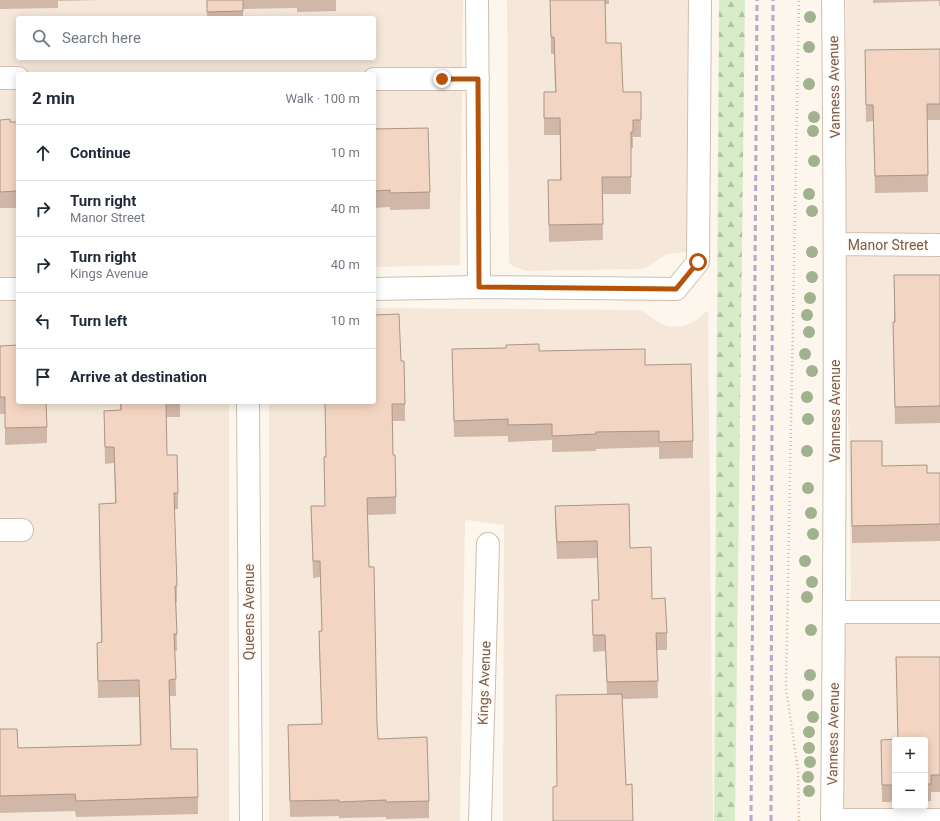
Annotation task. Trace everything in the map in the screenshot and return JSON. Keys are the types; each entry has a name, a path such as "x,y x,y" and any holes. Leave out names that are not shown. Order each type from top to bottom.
{"street":[{"path":"477,0 479,287"},
{"path":"376,289 479,287 676,289 698,262 700,0"},
{"name":"Vanness Avenue","path":"832,821 835,612 835,244 833,0"},
{"path":"0,78 16,78"},
{"path":"376,79 478,79"},
{"name":"Manor Street","path":"835,244 940,245"},
{"path":"0,289 16,289"},
{"name":"Queens Avenue","path":"248,404 251,821"},
{"path":"0,530 22,530"},
{"name":"Kings Avenue","path":"480,821 488,544"},
{"path":"835,612 940,612"},
{"path":"832,821 940,820"}],"path":[{"path":"799,0 786,688 798,770 799,821"}],"shaded area":[{"path":"0,0 463,0 460,265 376,267 376,72 16,72 16,404 229,404 229,821 0,821"},
{"path":"507,0 694,0 694,244 687,252 665,255 646,268 641,269 527,271 514,267 509,262"},
{"path":"846,0 940,0 940,821 842,821 842,658 851,591 846,290"},
{"path":"376,308 636,310 642,311 658,322 669,327 684,326 697,320 708,310 713,821 503,821 504,525 465,520 460,821 269,821 269,404 376,404"}],"green space":[{"path":"719,0 745,0 735,821 714,821"}],"building":[{"path":"207,0 243,0 243,11 207,12"},
{"path":"550,0 605,0 606,43 621,43 623,92 641,92 641,120 633,120 633,132 631,132 631,177 602,177 603,224 549,225 548,180 561,180 560,118 544,118 544,92 556,92 554,37 551,37"},
{"path":"940,49 940,104 927,104 928,175 875,176 873,105 866,105 865,50"},
{"path":"10,119 10,122 16,122 16,191 0,192 0,120"},
{"path":"428,128 430,192 390,193 390,190 376,191 376,129"},
{"path":"894,275 940,275 940,406 895,407 893,322 895,322"},
{"path":"399,314 401,361 404,361 405,404 392,404 396,497 367,498 369,567 374,567 378,739 427,737 429,801 290,801 288,725 322,724 319,631 322,631 320,561 313,561 311,506 325,506 325,404 376,404 376,315"},
{"path":"539,344 539,351 645,349 645,365 691,364 693,441 659,442 659,431 596,432 596,434 552,436 552,424 508,425 508,419 454,421 452,349 506,348 506,345"},
{"path":"16,345 16,404 46,404 47,427 5,428 5,397 0,397 0,346"},
{"path":"121,404 166,404 167,455 177,455 178,493 174,493 177,634 174,634 176,679 169,680 171,749 197,749 198,797 76,801 75,794 0,796 0,729 17,729 18,748 141,745 139,680 98,681 97,643 102,642 99,504 116,503 114,447 105,447 104,411 121,410"},
{"path":"851,441 882,441 882,466 927,465 927,473 940,473 940,524 852,526"},
{"path":"629,504 630,548 651,547 652,599 665,598 667,633 656,633 658,681 607,682 605,635 593,635 592,600 599,600 597,541 557,542 555,506"},
{"path":"896,657 940,657 940,775 931,775 931,784 928,784 928,737 898,737"},
{"path":"622,694 626,785 632,784 633,821 553,821 553,787 557,786 556,695"},
{"path":"892,739 892,785 882,785 881,740"}],"railway":[{"path":"751,821 757,0"},
{"path":"771,821 773,0"}],"route":[{"path":"442,79 478,79 479,287 676,289 698,262"}]}
